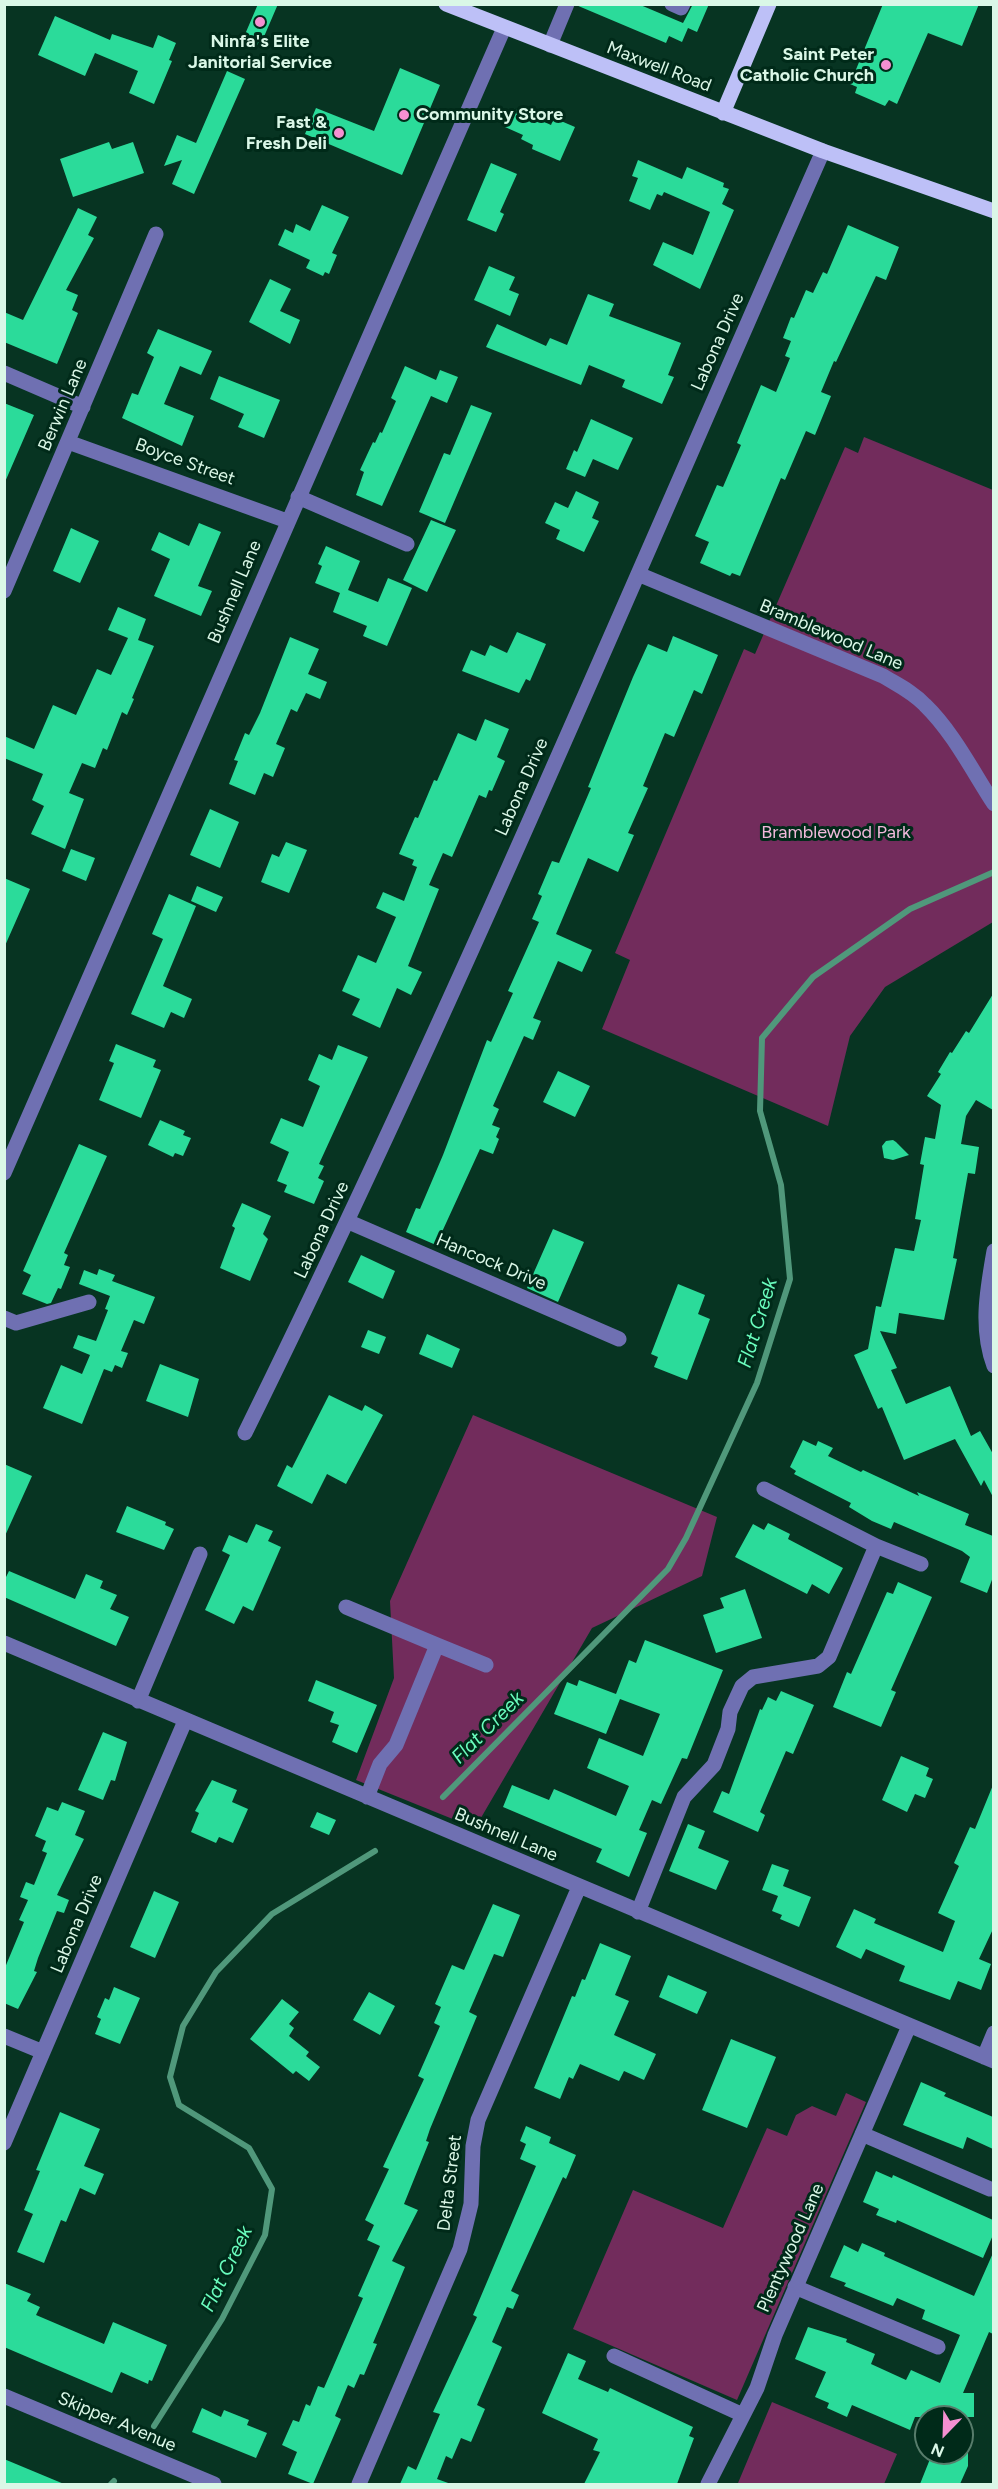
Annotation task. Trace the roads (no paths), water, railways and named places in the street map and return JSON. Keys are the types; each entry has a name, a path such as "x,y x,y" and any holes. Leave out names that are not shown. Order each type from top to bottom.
{"main road":[{"name":"Maxwell Road","path":"446,4 823,152 993,211"},
{"path":"723,113 769,4"}],"street":[{"path":"549,45 567,4"},
{"path":"672,4 681,8 683,4"},
{"name":"Bushnell Lane","path":"4,1173 504,28"},
{"name":"Labona Drive","path":"245,1433 349,1222 823,152"},
{"name":"Berwin Lane","path":"4,591 156,234"},
{"path":"4,373 83,407"},
{"name":"Boyce Street","path":"68,442 288,521"},
{"path":"298,497 407,544"},
{"name":"Bramblewood Lane","path":"638,574 883,676 908,690 926,705 942,725 993,804"},
{"name":"Hancock Drive","path":"349,1222 619,1339"},
{"path":"993,1251 986,1296 985,1329 993,1366"},
{"path":"4,1318 16,1323 89,1302"},
{"path":"764,1490 876,1546 921,1564"},
{"path":"638,1912 684,1797 714,1765 728,1729 730,1712 742,1686 753,1677 818,1666 829,1657 876,1546"},
{"path":"138,1701 200,1554"},
{"path":"346,1607 486,1665"},
{"name":"Bushnell Lane","path":"4,1643 184,1721 989,2059"},
{"path":"367,1797 380,1764 396,1745 437,1645"},
{"name":"Labona Drive","path":"4,2143 184,1721"},
{"name":"Delta Street","path":"359,2484 460,2249 471,2204 473,2146 478,2120 579,1887"},
{"name":"Plentywood Lane","path":"708,2484 757,2388 795,2288 909,2026"},
{"path":"989,2059 993,2033"},
{"path":"4,2036 43,2052"},
{"path":"862,2134 990,2189"},
{"path":"795,2288 938,2347"},
{"path":"614,2356 743,2415"},
{"name":"Skipper Avenue","path":"4,2396 214,2484"}],"waterway":[{"name":"Flat Creek","path":"443,1797 668,1569 686,1538 757,1383 790,1279 781,1185 760,1111 762,1038 813,977 910,909 994,872"},
{"name":"Flat Creek","path":"154,2426 222,2319 265,2235 272,2189 249,2148 179,2105 170,2077 183,2026 216,1972 272,1914 375,1851"},
{"name":"Flat Creek","path":"111,2484 114,2481"}],"place":[{"name":"Ninfa's Elite Janitorial Service","path":"260,22"},
{"name":"Saint Peter Catholic Church","path":"886,65"},
{"name":"Community Store","path":"404,115"},
{"name":"Fast & Fresh Deli","path":"339,133"}],"park label":[{"name":"Bramblewood Park","path":"836,833"}]}
